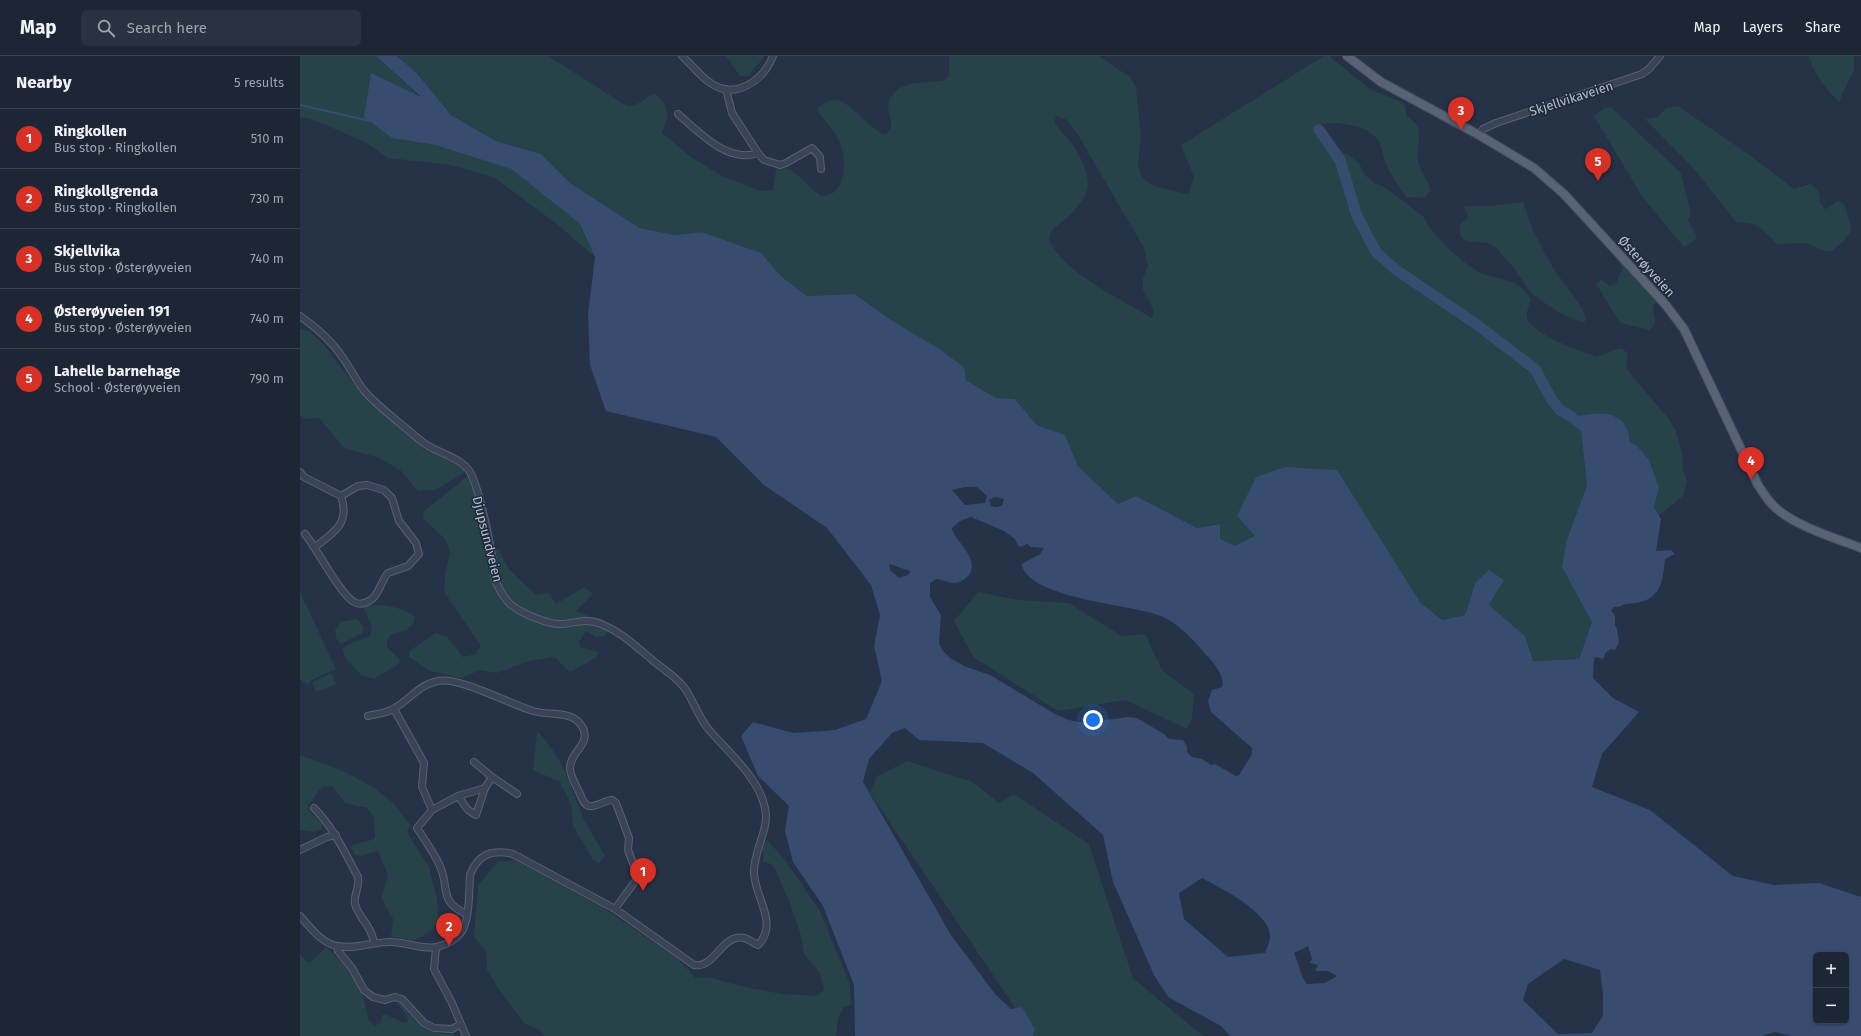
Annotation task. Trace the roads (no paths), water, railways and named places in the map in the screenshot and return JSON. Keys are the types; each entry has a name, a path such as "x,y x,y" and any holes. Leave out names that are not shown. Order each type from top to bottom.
{"main road":[{"name":"Østerøyveien","path":"1346,56 1381,82 1479,135 1534,168 1556,186 1600,232 1674,315 1690,340 1752,474 1770,503 1789,518 1861,548"}],"street":[{"path":"682,56 708,82 717,87 726,89 738,89 757,81 765,72 773,56"},
{"name":"Skjellvikaveien","path":"1479,135 1483,129 1496,123 1642,74 1649,69 1660,56"},
{"path":"726,89 732,113 764,160 780,165 812,148 820,157 821,169"},
{"path":"678,114 716,146 748,157 758,153"},
{"name":"Djupsundveien","path":"300,316 316,328 334,346 362,387 374,400 429,447 465,465 472,475 478,496 493,558 494,576 505,598 511,605 531,616 553,624 593,621 630,639 683,685 704,723 742,765 760,794 766,814 755,858 754,881 766,914 765,933 762,941 758,945 744,938 738,938 722,947 714,958 698,966 694,965 614,909"},
{"path":"300,472 304,477 342,496 345,507 343,522 333,534 315,547"},
{"path":"305,534 341,587 353,602 358,604 366,602 374,597 388,572 408,566 418,554 416,543 399,521 392,498 384,490 367,485 358,486 342,496"},
{"path":"300,916 321,938 337,946 402,942 429,948 436,948 459,936 466,924 470,875 473,868 484,856 501,851 513,854 614,909 636,880 637,874 628,850 629,838 616,803 612,800 606,800 592,806 588,806 584,802 573,779 570,769 571,762 584,744 585,732 578,721 570,716 534,712 470,687 439,680 415,692 394,709 368,716"},
{"path":"394,709 424,763 422,787 432,810"},
{"path":"474,762 492,777 517,794"},
{"path":"458,796 468,810 476,815 485,788 492,777"},
{"path":"466,914 454,909 449,902 440,864 417,828 432,810 458,796 485,788"},
{"path":"314,808 325,818 336,835 358,877 360,885 355,901 356,906 372,932 374,943"},
{"path":"300,850 327,837 336,835"},
{"path":"337,946 338,951 352,968 364,990 373,997 385,1000 395,997 402,999 424,1024 434,1028 452,1029 461,1024"},
{"path":"436,948 434,969 466,1036"}],"water":[{"path":"376,56 397,56 416,72 451,115 496,141 541,154 570,183 640,228 675,235 702,232 761,253 782,277 807,296 855,294 891,320 938,348 964,367 966,380 996,398 1015,399 1037,425 1065,435 1078,466 1118,504 1136,496 1197,528 1220,524 1220,539 1235,546 1255,536 1237,516 1256,477 1285,467 1337,470 1420,602 1442,620 1465,615 1475,583 1489,570 1504,580 1489,605 1525,636 1533,661 1579,659 1592,622 1562,567 1567,539 1587,485 1581,431 1571,423 1572,417 1587,415 1603,414 1617,417 1623,422 1628,430 1630,442 1636,445 1649,460 1659,488 1654,507 1661,519 1656,551 1671,550 1675,554 1665,559 1662,581 1656,593 1645,601 1625,604 1619,607 1614,607 1611,610 1615,616 1615,625 1619,642 1615,650 1611,649 1606,652 1603,659 1597,657 1594,658 1593,678 1613,698 1639,712 1602,754 1592,787 1650,810 1733,876 1774,885 1819,883 1861,897 1861,1036 1791,1036 1775,1032 1761,1036 1230,1036 1221,1026 1168,997 1154,975 1113,882 1103,835 1033,773 983,743 919,740 905,728 892,733 869,759 863,782 951,935 995,994 1011,1009 1022,1007 1035,1029 1033,1036 855,1036 854,985 823,906 793,862 785,831 789,806 758,776 741,736 753,722 793,733 835,730 866,719 882,681 874,646 880,615 871,585 827,528 764,485 716,437 606,411 590,365 588,314 595,257 580,224 511,169 435,145 392,138 364,117 371,73 421,97","holes":["965,487 977,487 987,496 985,503 965,505 952,490","995,497 1004,499 1002,506 996,507 991,506 989,500","971,517 1004,531 1015,539 1020,547 1027,544 1031,547 1044,548 1040,554 1022,564 1030,577 1044,586 1084,599 1161,616 1182,629 1211,660 1221,676 1223,684 1222,687 1212,690 1208,701 1211,712 1252,748 1252,754 1239,775 1236,776 1215,764 1211,765 1202,759 1192,757 1187,752 1187,746 1183,740 1169,739 1164,734 1137,718 1128,717 1084,723 1069,720 1055,714 990,675 964,666 950,658 942,650 939,643 941,615 930,597 930,583 936,579 952,583 958,582 966,578 971,570 972,564 970,557 953,533 952,528 960,521","889,564 910,572 908,575 899,578 890,570","1202,878 1242,901 1261,917 1267,926 1270,937 1265,953 1228,957 1184,919 1179,893","1308,946 1312,959 1310,963 1318,965 1315,971 1328,971 1337,976 1325,983 1307,984 1301,973 1294,953","1564,959 1600,970 1603,995 1603,1016 1592,1033 1558,1034 1523,1000 1528,984"]}],"waterway":[{"path":"300,105 370,121"},
{"path":"1319,130 1340,160 1357,216 1376,252 1395,269 1476,324 1535,369 1552,400 1560,410 1572,417"}],"place":[{"name":"Skjellvika","path":"1461,130"},
{"name":"Lahelle barnehage","path":"1598,181"},
{"name":"Østerøyveien 191","path":"1751,480"},
{"name":"Ringkollen","path":"643,891"},
{"name":"Ringkollgrenda","path":"449,946"}]}
